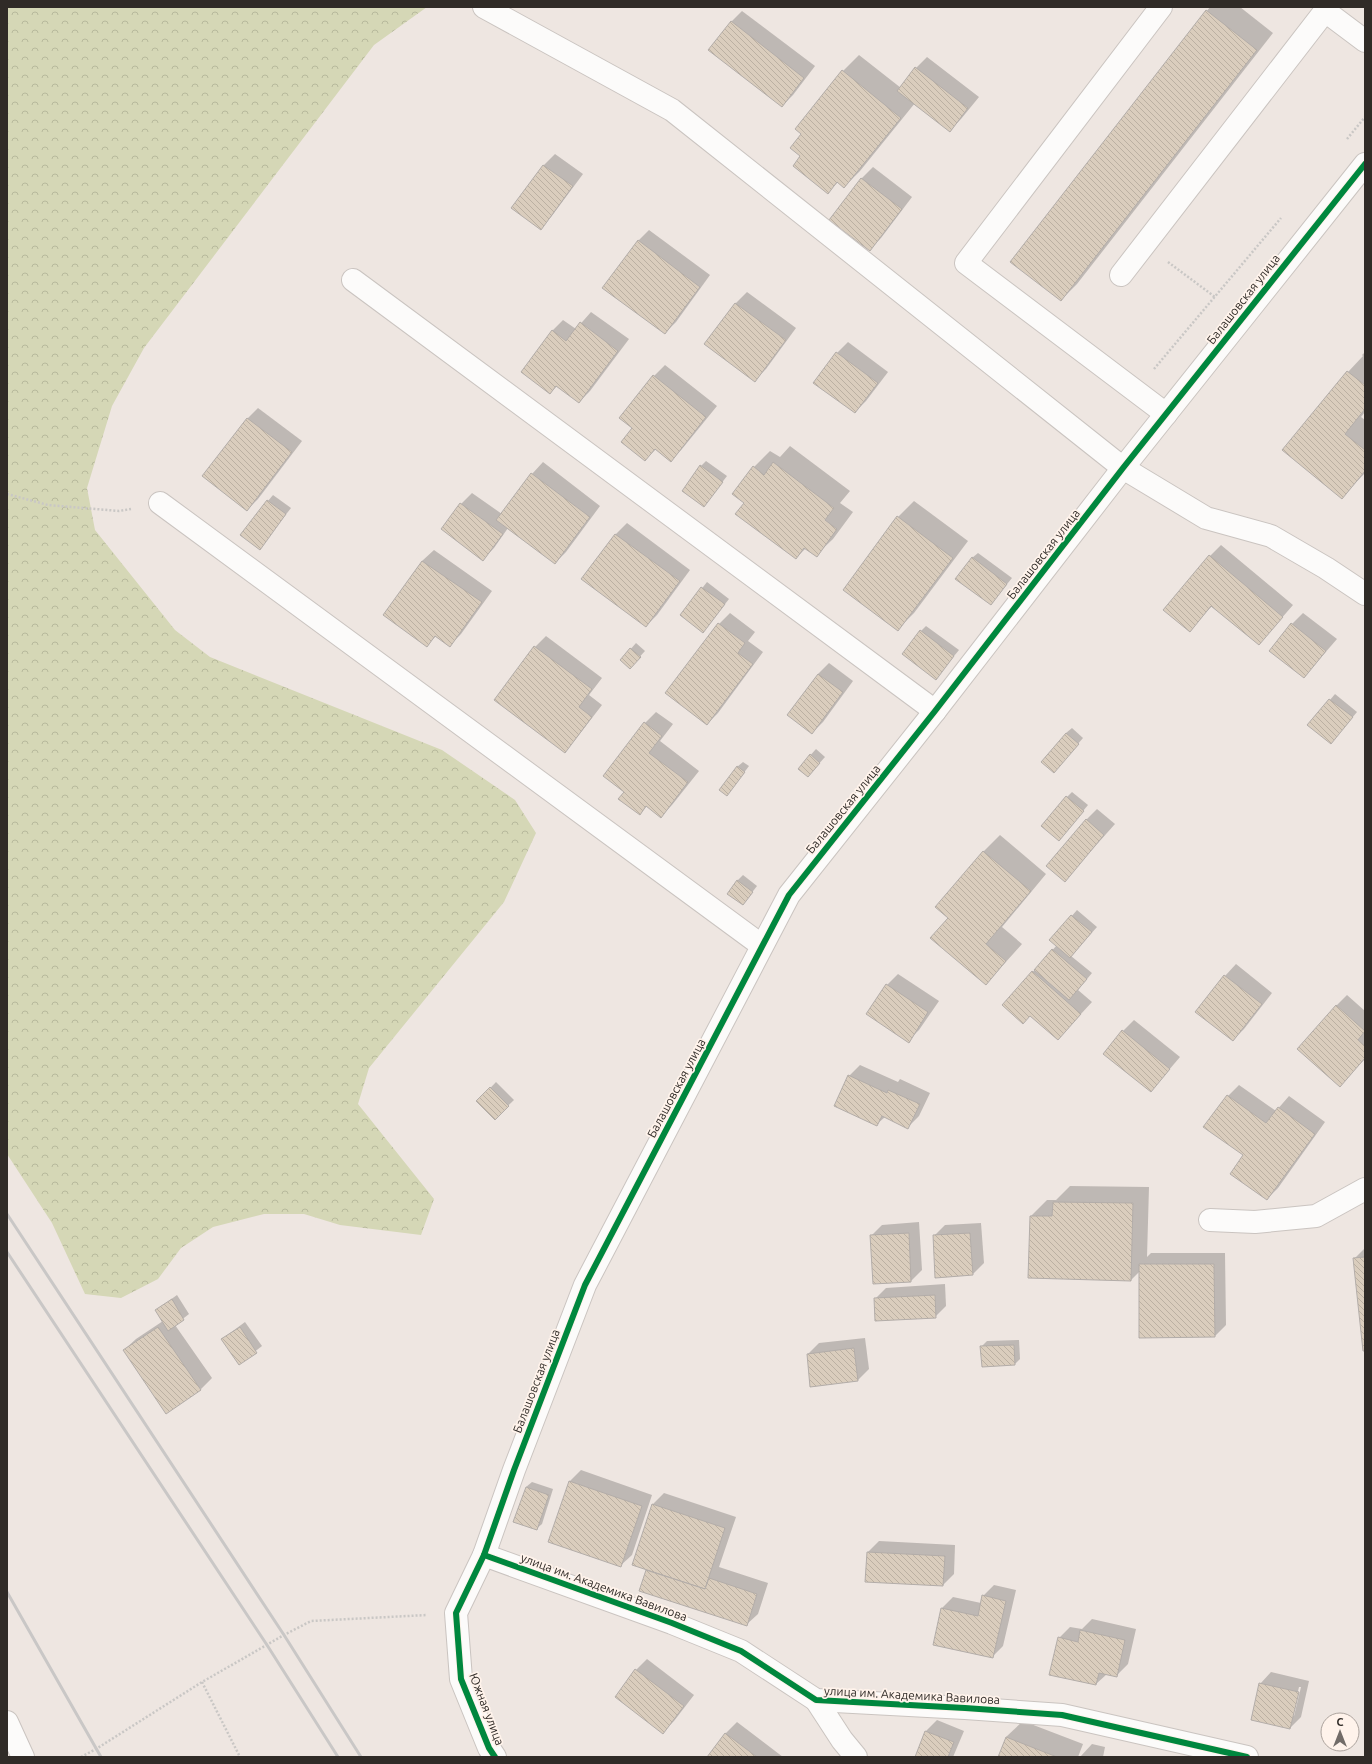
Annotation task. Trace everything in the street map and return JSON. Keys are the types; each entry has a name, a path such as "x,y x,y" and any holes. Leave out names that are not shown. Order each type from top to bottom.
{"street":[{"path":"484,7 672,110 1123,468 1206,518 1271,536 1326,568 1365,594"},
{"path":"1161,7 966,263 1166,414"},
{"path":"1121,275 1325,11 1365,41"},
{"name":"Балашовская улица","path":"484,1555 514,1470 585,1285 761,945 789,895 935,712 1123,468 1365,164"},
{"path":"353,280 935,712"},
{"path":"160,504 761,945"},
{"path":"1210,1220 1255,1222 1316,1216 1365,1189"},
{"path":"456,1613 484,1555"},
{"name":"улица им. Академика Вавилова","path":"484,1555 672,1623 741,1651 816,1700 1062,1715 1247,1757"},
{"name":"Южная улица","path":"456,1613 462,1679 489,1748 495,1757"},
{"path":"816,1700 842,1740 856,1757"},
{"path":"7,1722 23,1757"}],"path":[{"path":"1345,141 1365,117"},
{"path":"1136,390 1285,213"},
{"path":"7,494 48,505 118,511 160,504"},
{"path":"81,1757 202,1682 311,1621 456,1613"},
{"path":"202,1682 240,1757"}],"green space":[{"path":"7,7 427,7 374,45 144,348 112,406 87,488 95,530 175,630 210,657 442,750 515,800 536,833 504,902 369,1068 358,1104 434,1199 421,1235 340,1225 304,1214 264,1214 213,1227 181,1248 158,1279 121,1298 85,1294 52,1223 7,1154"}],"building":[{"path":"1206,10 1257,50 1061,301 1010,262"},
{"path":"731,21 804,78 782,107 708,50"},
{"path":"915,67 968,108 950,132 897,91"},
{"path":"842,70 901,118 844,188 837,182 828,194 793,166 800,156 790,148 801,134 795,129"},
{"path":"543,165 573,186 541,230 511,208"},
{"path":"861,178 902,209 870,251 829,220"},
{"path":"638,240 700,287 665,334 602,288"},
{"path":"735,303 786,340 755,382 704,344"},
{"path":"580,322 618,351 579,403 556,386 550,394 521,372 552,330 566,341"},
{"path":"836,352 878,383 855,413 813,383"},
{"path":"1347,371 1365,385 1365,409 1345,434 1365,450 1365,471 1342,499 1282,450"},
{"path":"653,375 706,417 671,462 655,449 645,461 621,442 632,428 619,418"},
{"path":"247,418 292,452 247,511 202,476"},
{"path":"773,462 834,508 825,520 837,529 817,557 804,548 796,559 735,514 744,503 732,494 753,466 764,475"},
{"path":"700,465 723,482 704,507 682,491"},
{"path":"531,473 590,517 555,564 496,520"},
{"path":"267,500 286,514 260,550 240,535"},
{"path":"460,503 503,534 483,561 441,529"},
{"path":"897,516 953,558 898,631 843,590"},
{"path":"615,534 680,581 646,627 581,579"},
{"path":"1209,555 1283,617 1259,645 1211,606 1190,632 1163,610"},
{"path":"972,557 1007,584 991,605 955,579"},
{"path":"422,561 482,602 450,647 435,636 427,647 383,615"},
{"path":"701,587 725,604 703,633 680,615"},
{"path":"718,623 745,643 738,653 753,664 707,725 665,693"},
{"path":"1291,623 1326,651 1304,678 1269,651"},
{"path":"920,630 954,656 936,680 902,654"},
{"path":"534,646 592,689 579,707 592,717 565,753 494,700"},
{"path":"630,648 641,657 630,669 620,660"},
{"path":"818,674 843,692 812,734 787,715"},
{"path":"1329,699 1353,717 1331,744 1307,725"},
{"path":"644,722 662,736 649,753 688,782 661,818 646,806 640,815 618,799 624,792 603,776"},
{"path":"1066,733 1079,744 1054,773 1041,762"},
{"path":"810,754 820,763 808,777 798,769"},
{"path":"737,766 745,772 727,796 719,790"},
{"path":"1066,796 1084,811 1059,841 1041,826"},
{"path":"1086,819 1104,835 1065,882 1046,866"},
{"path":"983,851 1031,891 986,944 1006,961 986,985 930,938 948,918 935,907"},
{"path":"737,880 753,892 743,905 727,894"},
{"path":"1071,915 1092,932 1070,958 1049,940"},
{"path":"1052,949 1087,979 1069,1000 1034,970"},
{"path":"1032,971 1081,1014 1058,1040 1030,1016 1023,1024 1002,1005"},
{"path":"1224,975 1262,1004 1233,1041 1195,1012"},
{"path":"886,984 928,1012 909,1043 866,1014"},
{"path":"1336,1005 1365,1031 1358,1040 1365,1046 1365,1058 1340,1087 1297,1049"},
{"path":"1122,1030 1170,1069 1151,1092 1103,1054"},
{"path":"848,1075 887,1093 888,1090 920,1104 908,1129 882,1116 877,1126 834,1106"},
{"path":"490,1087 509,1106 495,1120 476,1101"},
{"path":"1227,1095 1266,1123 1278,1107 1315,1134 1267,1200 1230,1174 1243,1155 1203,1127"},
{"path":"1053,1202 1133,1203 1131,1281 1028,1278 1030,1216 1052,1216"},
{"path":"909,1233 911,1282 873,1284 870,1235"},
{"path":"970,1233 973,1275 935,1278 933,1235"},
{"path":"1365,1257 1365,1351 1363,1351 1353,1258"},
{"path":"1139,1264 1214,1264 1215,1337 1139,1338"},
{"path":"935,1295 936,1318 875,1321 874,1298"},
{"path":"172,1299 184,1320 168,1331 155,1310"},
{"path":"158,1327 201,1390 166,1414 123,1350"},
{"path":"240,1327 257,1353 239,1365 221,1339"},
{"path":"1014,1345 1015,1365 982,1367 980,1346"},
{"path":"854,1348 858,1381 810,1387 807,1354"},
{"path":"569,1481 642,1506 621,1567 548,1542"},
{"path":"526,1487 549,1495 537,1530 513,1522"},
{"path":"652,1504 725,1528 705,1589 632,1565"},
{"path":"867,1552 945,1556 943,1586 865,1582"},
{"path":"646,1570 705,1589 709,1578 757,1594 747,1626 639,1591"},
{"path":"982,1595 1006,1601 993,1658 933,1645 941,1608 978,1616"},
{"path":"1080,1630 1125,1640 1117,1677 1099,1673 1096,1685 1049,1675 1058,1637 1078,1642"},
{"path":"635,1669 684,1706 663,1734 615,1697"},
{"path":"1259,1683 1299,1692 1290,1729 1251,1720"},
{"path":"925,1731 954,1742 948,1757 915,1757"},
{"path":"725,1733 757,1757 707,1757"},
{"path":"1006,1737 1057,1757 998,1757"}],"railway":[{"path":"7,1214 284,1635 361,1757"},
{"path":"7,1252 267,1645 338,1757"},
{"path":"7,1592 101,1757"}],"cycle path":[{"path":"495,1757 489,1748 461,1679 456,1613 484,1555 514,1470 585,1285 789,895 935,711 1123,468 1365,164"},
{"path":"484,1555 672,1623 741,1651 816,1700 1062,1715 1247,1757"}]}
